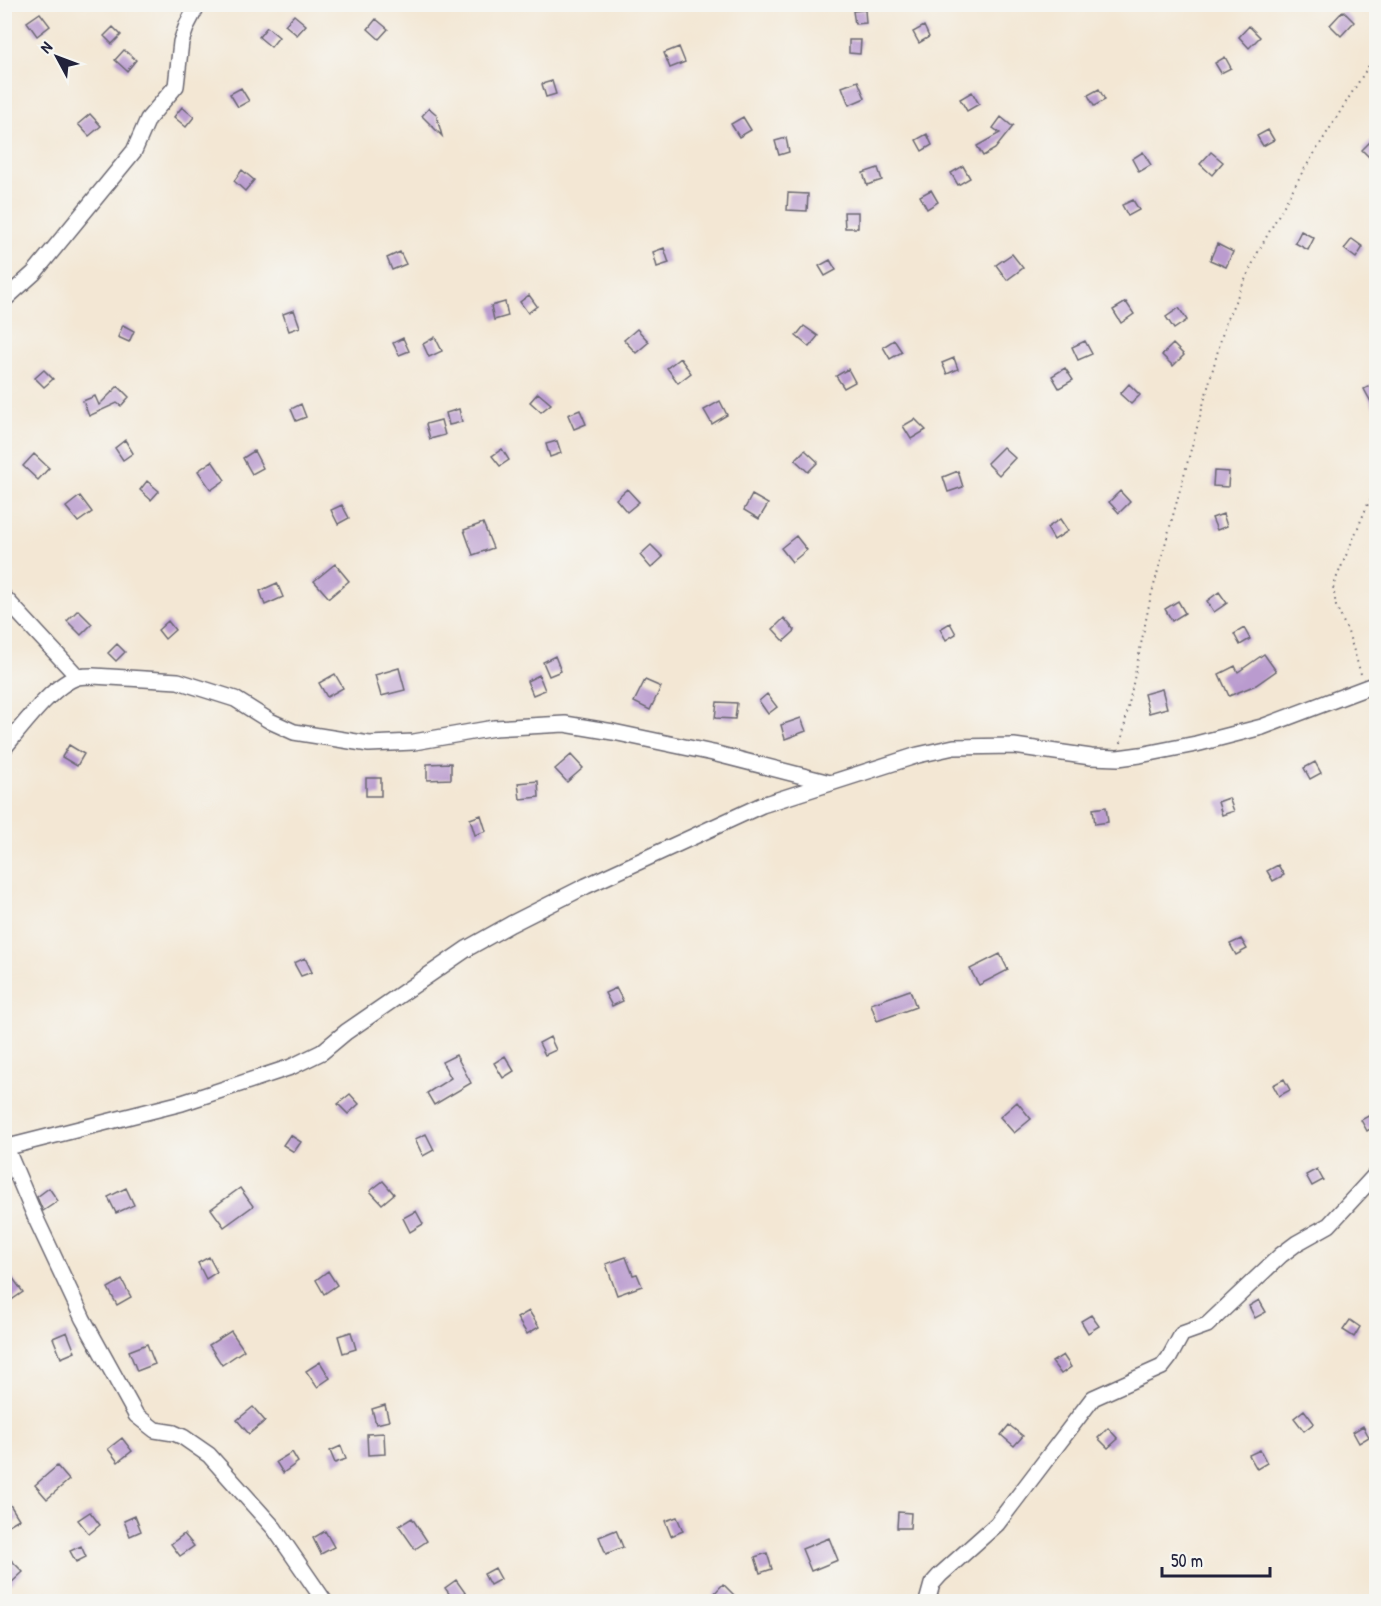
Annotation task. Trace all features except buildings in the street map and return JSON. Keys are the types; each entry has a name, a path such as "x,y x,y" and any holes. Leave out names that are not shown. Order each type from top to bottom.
{"street":[{"path":"4,300 34,273 134,151 148,119 176,86 181,42 198,4"},
{"path":"4,597 78,677"},
{"path":"4,748 30,716 60,689 78,677 93,676 178,681 235,699 270,721 294,732 369,744 414,742 494,728 565,724 713,753 830,783"},
{"path":"326,1602 274,1528 210,1455 183,1437 155,1430 136,1415 83,1319 5,1146 182,1103 291,1067 322,1052 346,1032 468,948 511,924 586,886 762,805 918,755 954,747 1014,746 1091,757 1118,758 1196,744 1262,727 1371,686"},
{"path":"927,1602 932,1584 997,1524 1093,1398 1162,1367 1182,1334 1207,1325 1281,1255 1329,1225 1377,1174"}],"path":[{"path":"1118,758 1150,600 1226,321 1258,252 1302,173 1377,54"},
{"path":"1371,686 1336,606 1333,586 1368,504 1377,491"}]}
